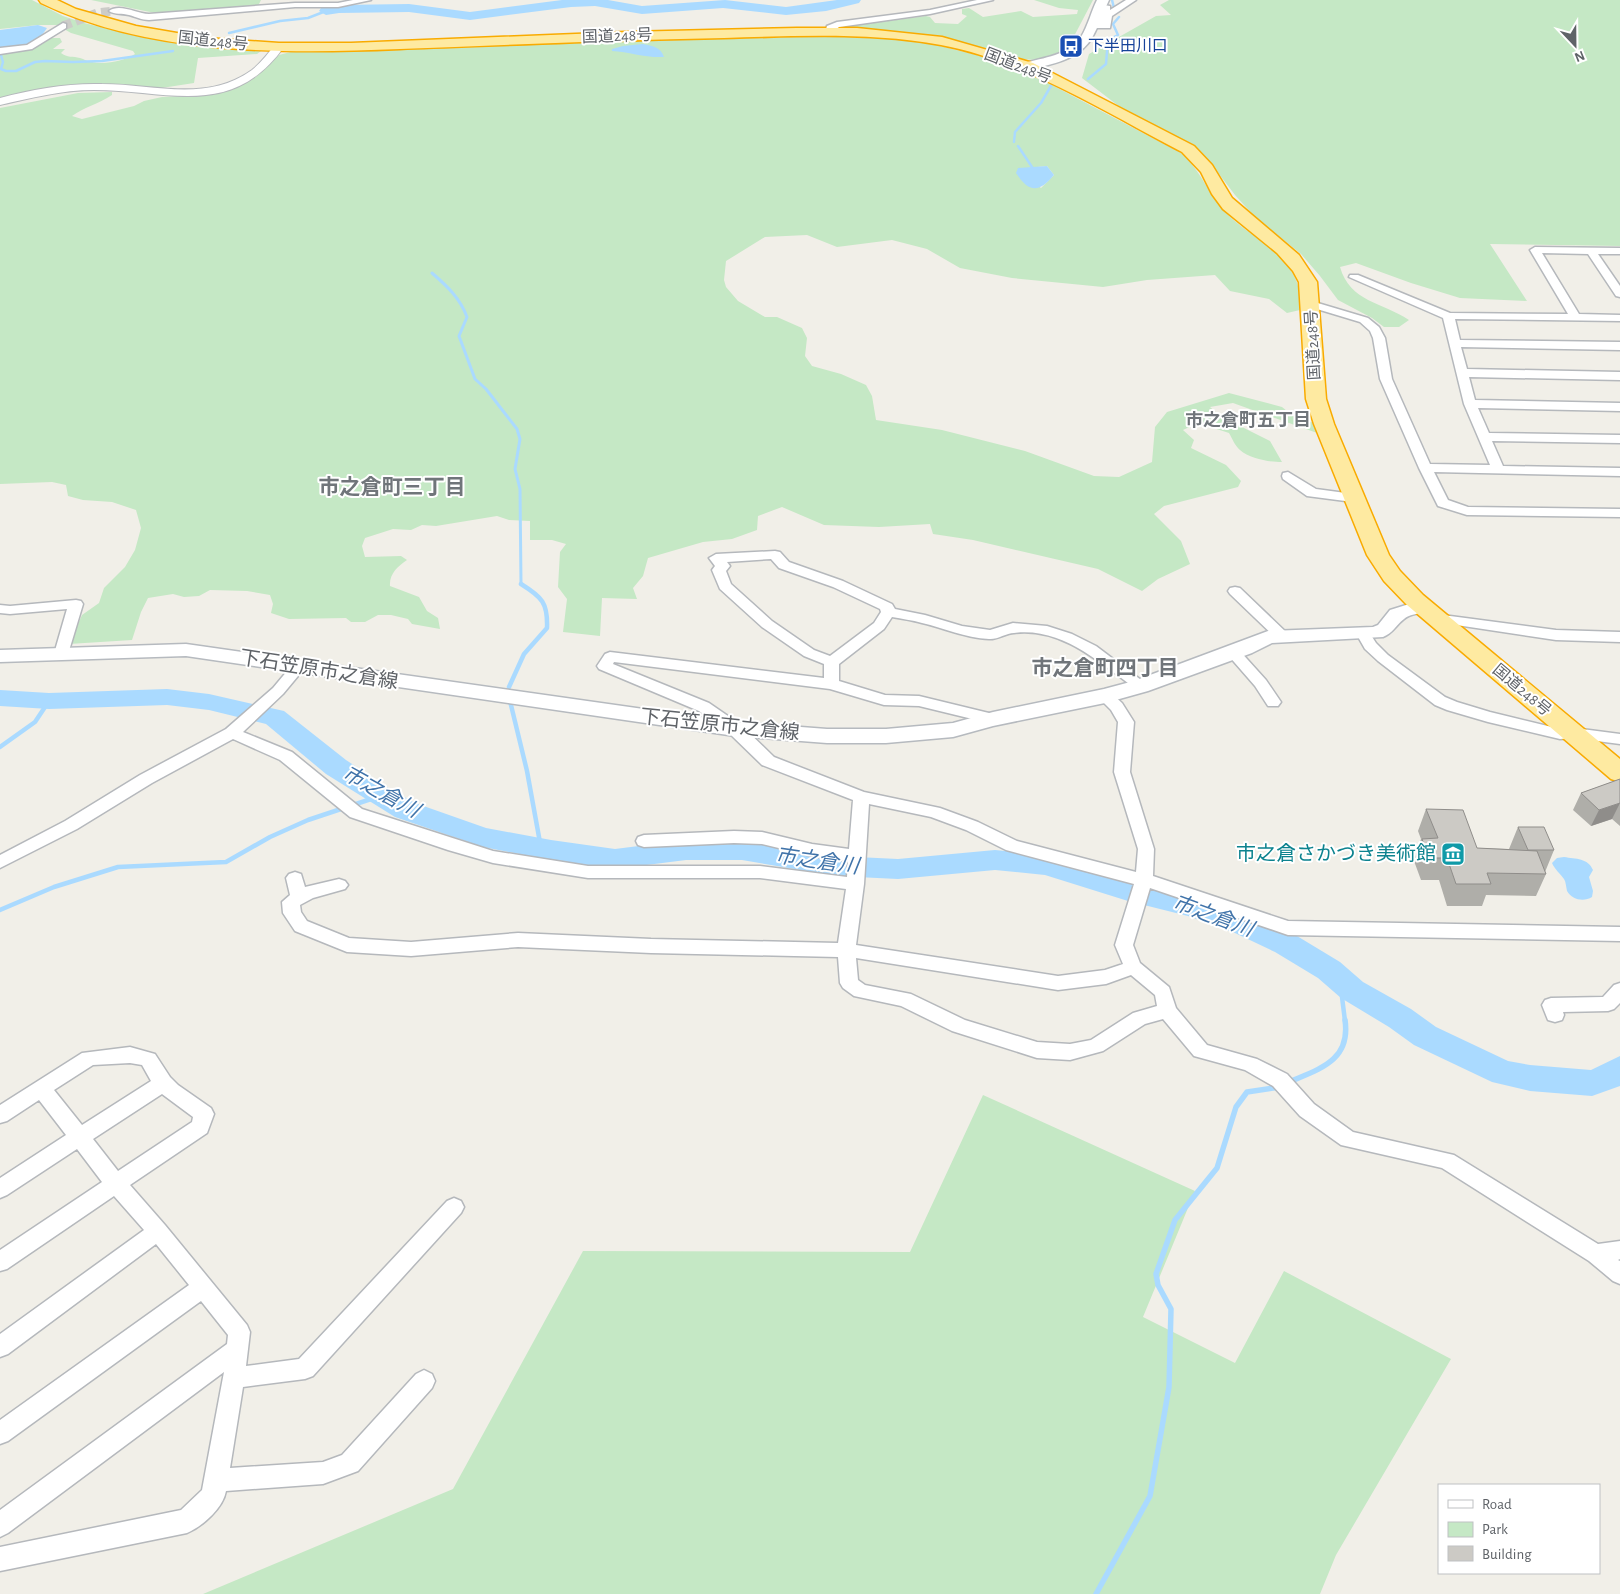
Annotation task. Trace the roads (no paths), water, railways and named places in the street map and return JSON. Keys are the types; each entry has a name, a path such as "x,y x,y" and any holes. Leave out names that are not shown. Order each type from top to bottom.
{"highway":[{"name":"国道248号","path":"46,0 71,12 135,30 206,42 351,47 625,36 829,32 892,35 942,42 981,51 1028,66 1188,149 1207,170 1227,203 1242,218 1295,261 1304,272 1308,282 1316,399 1353,498 1378,555 1392,576 1429,612 1620,773"}],"main road":[{"path":"1028,66 1070,52 1079,46 1085,39 1101,3"},
{"name":"下石笠原市之倉線","path":"0,656 186,650 735,729 827,736 886,736 953,730 993,719 1105,696 1141,686 1268,637 1364,635 1385,629 1397,614 1429,612"}],"street":[{"path":"112,11 130,12 140,17 149,17 295,6 338,5 367,0"},
{"path":"829,32 830,28 837,25 930,12 989,0"},
{"path":"1101,3 1107,8 1099,26 1107,26 1108,15 1132,0"},
{"path":"1,51 29,48 63,26"},
{"path":"0,102 56,89 91,87 178,94 208,91 247,78 258,71 279,46"},
{"path":"1575,317 1535,250 1620,251"},
{"path":"1591,251 1615,280 1620,294"},
{"path":"1354,277 1448,316 1620,318"},
{"path":"1311,304 1364,320 1375,329 1379,338 1386,379 1425,468 1443,503 1467,511 1620,513"},
{"path":"1448,316 1470,404 1498,470"},
{"path":"1456,343 1620,346"},
{"path":"1463,373 1620,376"},
{"path":"1470,404 1620,407"},
{"path":"1485,437 1620,439"},
{"path":"1425,468 1620,472"},
{"path":"1288,476 1306,490 1353,498"},
{"path":"832,662 810,653 767,624 725,586 719,570 723,566 716,558 775,555 784,565 838,584 887,607 888,612"},
{"path":"1235,591 1282,636"},
{"path":"0,609 10,610 76,604 61,654"},
{"path":"831,684 832,662 879,626 888,612"},
{"path":"888,612 925,618 960,630 990,635 1013,628 1042,629 1067,637 1091,650 1141,686"},
{"path":"1429,612 1556,635 1620,637"},
{"path":"1364,635 1370,646 1383,658 1440,701 1488,717 1560,734 1574,733 1620,739"},
{"path":"1232,652 1261,683 1274,702"},
{"path":"993,719 919,701 884,700 831,684 610,657 604,666 704,707 735,729 768,761 861,798 934,812 972,826 1012,846 1144,880 1288,928 1620,934"},
{"path":"0,862 71,825 146,779 232,733 278,691 298,667"},
{"path":"1105,696 1118,707 1126,722 1122,772 1146,849 1144,880 1124,945 1133,967 1162,992 1167,1011 1201,1051 1250,1064 1286,1087 1307,1110 1348,1139 1447,1161 1596,1254 1620,1274"},
{"path":"232,733 286,756 350,808 454,846 493,857 588,872 760,872 855,884"},
{"path":"861,798 855,884 846,950 849,983 860,991 905,999 959,1026 1037,1050 1070,1052 1096,1046 1140,1018 1167,1011"},
{"path":"644,840 762,838 812,850 857,856"},
{"path":"295,878 299,899"},
{"path":"339,885 308,893 291,902 292,913 301,926 347,945 411,949 518,940 651,946 846,950 1058,983 1106,978 1133,967"},
{"path":"1555,1016 1551,1005 1608,1004 1620,990"},
{"path":"0,1116 89,1058 130,1055 148,1060 171,1092 204,1114 200,1127 0,1262"},
{"path":"0,1189 163,1083"},
{"path":"0,1559 187,1520 212,1496 217,1480 238,1349 239,1332 158,1231 116,1184 41,1088"},
{"path":"234,1378 305,1369 454,1207"},
{"path":"0,1347 158,1231"},
{"path":"1596,1254 1620,1250"},
{"path":"0,1433 202,1288"},
{"path":"0,1525 238,1349"},
{"path":"217,1480 323,1473 350,1463 424,1381"}],"water":[{"path":"38,25 47,28 38,39 26,45 0,47 0,30"},
{"path":"643,44 658,49 664,57 612,51 612,49 623,46"},
{"path":"1047,166 1054,175 1039,188 1030,187 1025,184 1016,173 1018,168"},
{"path":"1564,857 1585,861 1591,866 1593,870 1589,877 1593,891 1592,897 1578,899 1569,894 1565,880 1552,863 1557,858"}],"waterway":[{"path":"326,11 339,9 409,8 470,16 571,3 595,2 642,10 723,4 786,11 826,7 854,0"},
{"path":"1110,12 1114,8 1112,0"},
{"path":"229,33 280,21 308,18 326,11"},
{"path":"1088,79 1106,64 1108,40 1118,35 1113,24 1119,17"},
{"path":"0,52 3,62 1,69 16,71 35,62 102,61 173,51"},
{"path":"1014,142 1015,132 1041,103 1052,84"},
{"path":"1018,146 1032,167"},
{"path":"432,273 457,298 467,317 459,336 475,379 486,389 517,429 520,439 515,469 520,489 521,584"},
{"path":"509,687 524,654 547,628 545,607 539,597 521,584"},
{"name":"市之倉川","path":"0,698 49,701 167,697 209,702 275,717 336,767 405,810 483,837 551,850 615,859 686,850 742,850 836,866 898,869 995,860 1045,865 1128,890 1193,906 1245,925 1286,944 1329,970 1352,990 1400,1018 1425,1036 1503,1073 1530,1078 1592,1083 1615,1074 1620,1069"},
{"path":"0,747 35,722 49,701"},
{"path":"510,701 527,771 541,848"},
{"path":"0,910 54,887 118,867 226,862 270,837 308,820 380,796"},
{"path":"1345,1021 1342,997 1352,990"},
{"path":"1289,1082 1311,1073 1330,1062 1338,1054 1346,1034 1345,1020"},
{"path":"1096,1594 1150,1496 1169,1387 1171,1309 1158,1285 1156,1274 1175,1220 1217,1168 1236,1107 1247,1092 1280,1087"}],"tunnel":[{"path":"63,26 97,13 113,11"}],"place":[{"name":"下半田川口","path":"1071,46"},
{"name":"市之倉さかづき美術館","path":"1453,854"}],"district":[{"name":"市之倉町五丁目","path":"1248,421"},
{"name":"市之倉町三丁目","path":"392,487"},
{"name":"市之倉町四丁目","path":"1105,668"}]}
